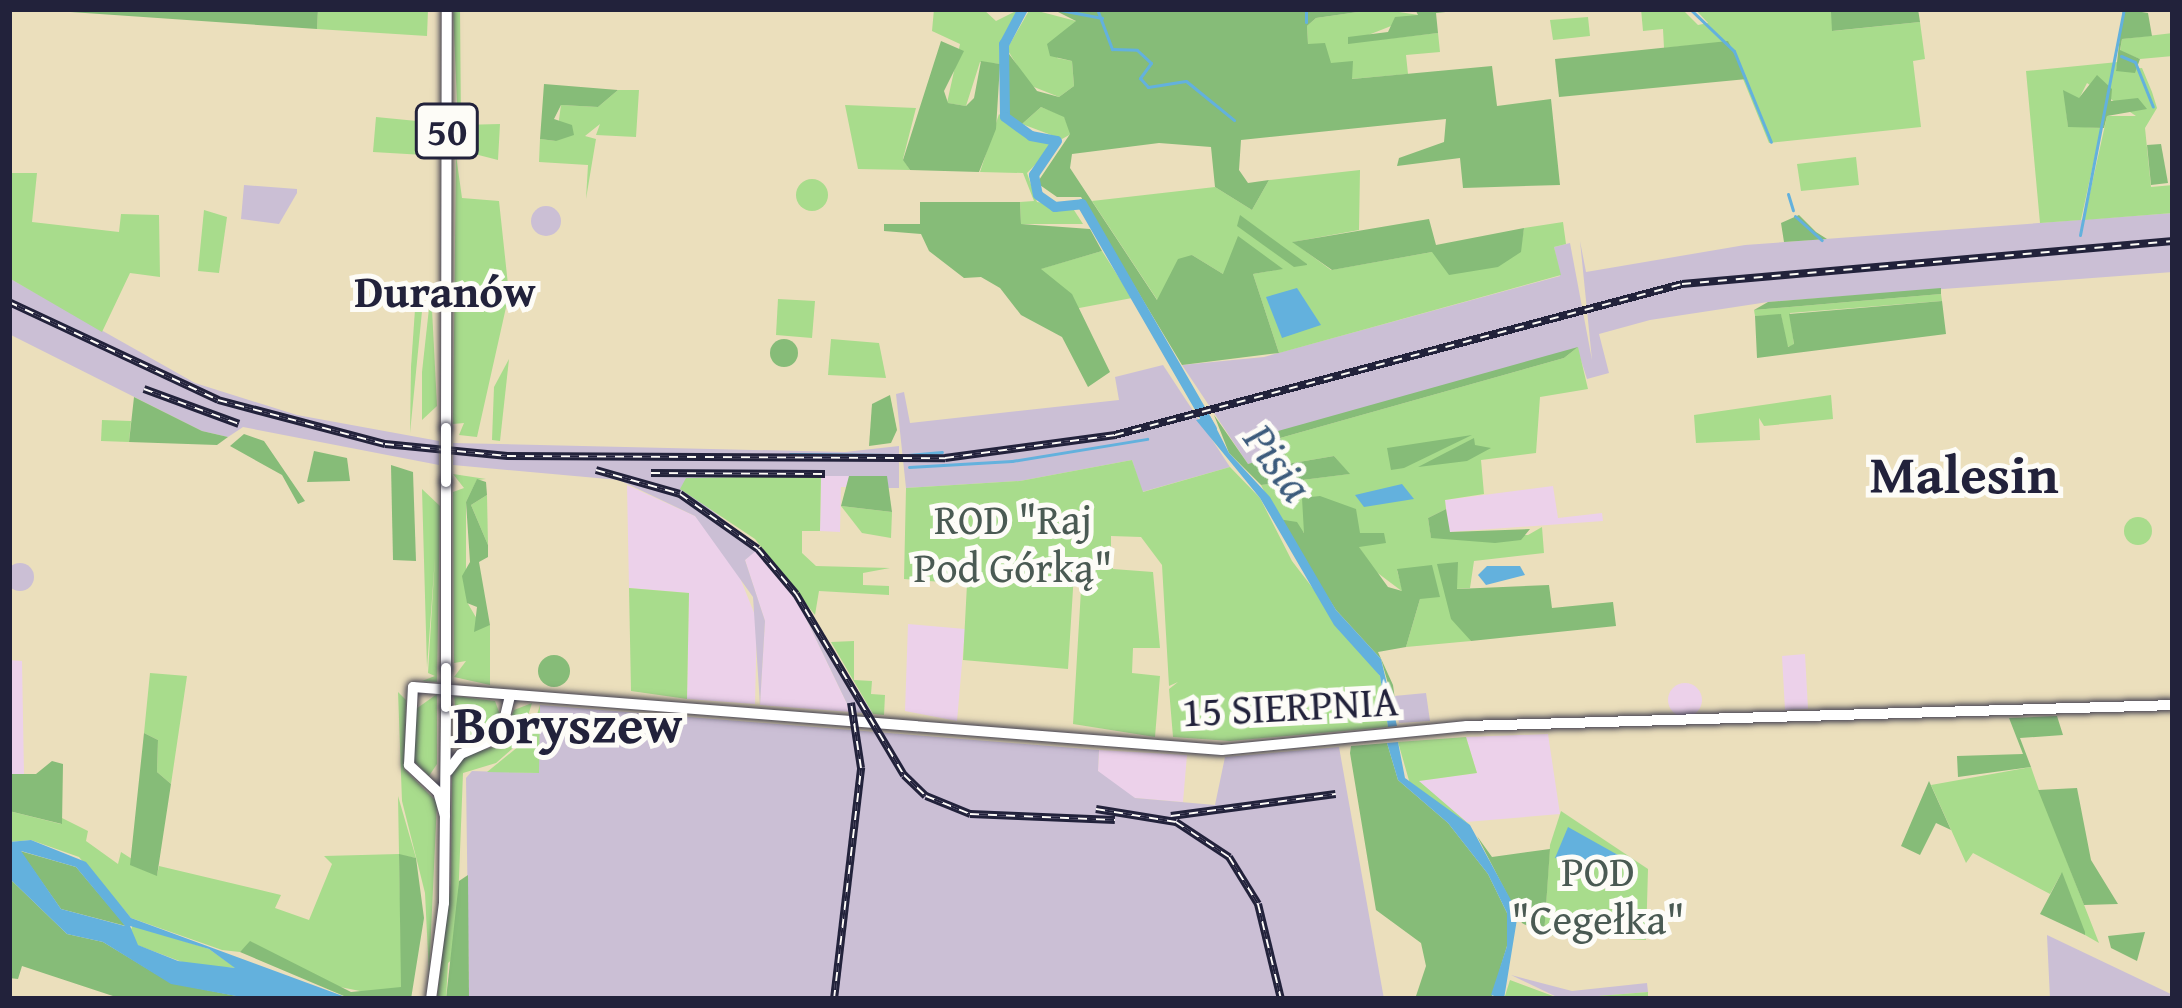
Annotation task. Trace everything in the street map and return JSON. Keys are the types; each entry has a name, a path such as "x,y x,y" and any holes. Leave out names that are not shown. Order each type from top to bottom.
{"main road":[{"name":"50","path":"431,999 445,817 447,9"},
{"path":"445,784 454,760 494,744 508,709 493,694 413,687 409,760 417,776 439,794 445,817"},
{"path":"411,714 435,689"},
{"name":"15 SIERPNIA","path":"508,709 533,697 1222,750 1410,733 2173,705"},
{"path":"446,722 472,750"},
{"path":"417,776 434,776 446,755"}],"shaded area":[{"path":"244,185 297,189 297,193 279,224 241,219"},
{"path":"546,206 561,221 546,236 531,221"},
{"path":"2173,213 2173,272 1768,302 1650,320 1599,334 1609,373 1587,379 1577,348 1279,432 1285,453 1248,464 1182,365 1264,357 1560,276 1554,247 1570,243 1592,360 1580,241 1586,272 1745,245"},
{"path":"9,278 195,383 297,415 439,441 439,465 243,427 228,437 202,431 9,334"},
{"path":"1163,365 1230,467 1142,492 1132,460 1020,481 906,488 896,394 904,392 910,423 1119,400 1115,377"},
{"path":"453,443 845,452 899,446 899,488 887,488 886,476 815,476 695,497 777,562 873,714 851,712 799,604 757,550 745,560 765,621 760,705 753,597 695,516 619,480 453,465"},
{"path":"821,476 849,476 849,487 841,487 840,532 820,531"},
{"path":"627,485 695,516 732,558 757,620 755,704 687,699 689,593 629,588"},
{"path":"1553,486 1558,518 1602,513 1603,521 1449,532 1445,500"},
{"path":"756,550 799,604 851,712 760,705 765,621 745,560"},
{"path":"20,563 30,567 34,577 30,587 20,591 10,587 6,577 10,567"},
{"path":"908,624 965,629 957,721 905,711"},
{"path":"1805,654 1808,709 1785,710 1782,656"},
{"path":"9,660 22,661 24,775 9,774"},
{"path":"1685,683 1697,688 1702,700 1697,712 1685,717 1673,712 1668,700 1673,688"},
{"path":"1426,693 1430,721 1399,723 1394,696"},
{"path":"540,705 1099,750 1098,771 1135,798 1215,805 1225,757 1339,747 1384,999 469,999 466,778 472,771 538,773"},
{"path":"1548,734 1560,814 1466,822 1418,781 1477,773 1466,737"},
{"path":"1099,750 1187,755 1183,802 1135,798 1109,783 1098,771"},
{"path":"2047,935 2173,995 2173,999 2050,999"},
{"path":"1511,975 1572,991 1647,983 1648,992 1561,999"}],"green space":[{"path":"27,9 318,9 317,29"},
{"path":"318,9 428,9 427,36 317,29"},
{"path":"453,9 460,9 461,125 500,124 498,160 459,150"},
{"path":"934,9 983,9 996,21 1020,9 999,45 1000,64 980,62 966,106 947,103 960,44 932,31"},
{"path":"1030,9 1076,21 1057,58 1072,61 1074,86 1059,97 1029,85 1007,49"},
{"path":"1052,9 1379,9 1316,18 1307,26 1308,44 1325,43 1331,63 1353,61 1352,79 1492,66 1497,106 1551,99 1560,185 1463,188 1460,158 1397,166 1399,158 1444,142 1446,119 1241,140 1239,170 1248,183 1269,180 1252,210 1215,187 1211,147 1159,143 1072,154 1070,168 1157,300 1178,259 1192,255 1223,274 1238,236 1283,269 1253,274 1279,353 1182,365 1081,197 1057,197 1037,183 1070,134 1064,117 1041,107 1022,124 1009,118 1009,54 1037,91 1059,97 1074,86 1072,61 1050,56 1047,44 1076,21"},
{"path":"1379,9 1419,15 1348,43 1438,33 1440,52 1406,55 1408,74 1351,79 1308,45 1307,26 1316,18"},
{"path":"1415,9 1475,9 1436,13 1438,33 1348,44 1348,37 1388,32 1395,17 1418,15"},
{"path":"1641,9 1682,9 1698,25 1708,23 1695,9 1857,9 1832,12 1833,31 1920,22 1925,59 1913,61 1921,127 1769,143 1728,42 1664,48 1663,29 1643,31"},
{"path":"1918,9 1920,22 1832,31 1831,12"},
{"path":"2123,9 2148,13 2152,36 2122,39 2120,50 2140,59 2135,73 2116,71"},
{"path":"1588,17 1590,36 1553,40 1550,20"},
{"path":"2173,33 2173,56 2140,59 2120,51 2122,39"},
{"path":"941,41 964,51 944,91 948,103 966,106 974,98 981,61 1000,64 996,129 979,172 910,170 903,160"},
{"path":"1728,41 1747,79 1559,97 1555,59"},
{"path":"2118,62 2116,70 2142,68 2152,92 2157,108 2145,128 2151,187 2173,185 2173,213 2084,220 2107,116 2136,116 2087,83 2079,99 2064,91 2068,126 2101,128 2081,220 2040,223 2026,71"},
{"path":"2097,75 2112,89 2111,101 2138,98 2147,109 2107,116 2104,128 2068,127 2063,90 2079,98"},
{"path":"544,84 618,90 598,107 561,105 554,119 572,125 574,135 556,141 540,139"},
{"path":"618,90 639,90 636,137 596,135 600,124 585,136 596,139 586,199 588,165 539,162 540,139 556,141 561,105 598,107"},
{"path":"845,105 916,108 903,159 910,170 858,169"},
{"path":"1041,107 1064,116 1071,134 1062,139 1022,124"},
{"path":"999,114 1028,139 1049,141 1051,149 1027,173 1037,202 1072,207 1083,224 1021,224 1020,202 1034,201 1023,173 980,172"},
{"path":"376,117 427,122 424,155 373,152"},
{"path":"2161,144 2168,183 2151,185 2147,145"},
{"path":"456,155 462,198 499,201 509,294 477,437 459,435 464,423 453,424"},
{"path":"1856,157 1859,185 1801,191 1797,164"},
{"path":"1360,170 1359,230 1293,242 1331,270 1432,252 1520,252 1524,228 1563,222 1566,244 1554,247 1561,275 1279,353 1253,274 1281,269 1223,274 1192,255 1158,301 1092,201 1215,187 1252,210 1269,180"},
{"path":"11,173 37,173 32,222 119,232 121,214 159,215 160,277 130,273 102,332 9,278"},
{"path":"812,179 823,184 828,195 823,206 812,211 801,206 796,195 801,184"},
{"path":"920,202 1020,202 1021,224 1090,229 1102,251 1041,269 1072,294 1110,372 1088,387 1062,337 1021,315 1000,288 981,277 964,278 929,251 921,234 884,231 884,224 920,224"},
{"path":"204,210 227,217 219,273 198,271"},
{"path":"1240,215 1307,265 1294,267 1237,226"},
{"path":"1799,215 1827,239 1784,242 1781,223"},
{"path":"1429,219 1436,245 1524,228 1521,252 1498,267 1449,275 1432,252 1332,270 1292,242"},
{"path":"1102,251 1132,298 1074,309 1040,269"},
{"path":"1941,288 1941,294 1754,310 1768,302"},
{"path":"431,290 437,406 422,420 422,372"},
{"path":"1941,294 1942,301 1790,313 1794,345 1787,347 1781,315 1755,316 1754,310"},
{"path":"416,295 423,301 410,433 411,367"},
{"path":"778,299 815,301 812,338 776,335"},
{"path":"1942,301 1946,334 1757,358 1755,316 1781,314 1788,347 1794,344 1789,314"},
{"path":"784,339 794,343 798,353 794,363 784,367 774,363 770,353 774,343"},
{"path":"831,339 879,343 886,378 828,375"},
{"path":"1578,347 1588,389 1540,397 1536,453 1481,460 1484,494 1445,500 1446,509 1428,518 1431,537 1528,535 1542,527 1544,553 1474,561 1470,588 1456,589 1455,618 1471,641 1406,647 1420,599 1397,570 1403,592 1375,571 1358,546 1359,533 1306,515 1305,533 1278,519 1261,485 1349,474 1334,456 1287,464 1280,438 1564,358"},
{"path":"1578,347 1564,358 1280,438 1278,431"},
{"path":"509,359 500,441 492,440 494,387"},
{"path":"890,395 897,430 891,443 869,446 872,404"},
{"path":"1831,395 1833,419 1764,426 1759,418 1760,440 1696,443 1694,415"},
{"path":"134,397 202,431 228,437 217,445 129,442"},
{"path":"1214,415 1248,464 1285,453 1287,464 1334,456 1350,474 1261,485 1229,453"},
{"path":"102,420 131,421 129,442 101,441"},
{"path":"244,434 264,441 305,501 298,504 282,475 230,446"},
{"path":"1472,435 1404,468 1391,470 1387,448"},
{"path":"1474,438 1475,445 1491,448 1467,461 1418,467"},
{"path":"314,451 347,458 350,481 307,482"},
{"name":"ROD \"Raj Pod Górką\"","path":"1132,460 1143,492 1230,467 1260,498 1292,561 1380,676 1388,727 1230,741 1173,737 1169,689 1178,682 1169,686 1162,565 1141,537 1111,536 1111,546 1113,569 1153,572 1160,648 1133,648 1132,673 1160,676 1155,737 1073,724 1082,573 1074,573 1068,669 963,660 967,584 904,579 906,488 1020,481"},
{"path":"391,465 413,472 416,561 393,560"},
{"path":"453,474 486,479 477,480 466,502 466,582 467,602 481,626 490,625 490,685 454,677 466,661 454,663 453,492 464,488"},
{"path":"821,476 820,531 802,531 802,553 816,566 890,568 863,573 863,585 889,586 889,595 819,591 815,615 755,539 680,489 686,478"},
{"path":"849,476 887,476 892,512 841,506"},
{"path":"477,479 486,482 487,495 471,505 488,545 488,557 479,562 490,625 474,632 477,607 467,603 462,576 470,562 466,502"},
{"path":"422,489 440,506 437,682 422,681 435,676 428,673 435,557 427,668"},
{"path":"487,495 488,545 471,505"},
{"path":"1320,496 1356,509 1360,533 1384,533 1386,543 1359,547 1388,587 1402,591 1397,569 1432,565 1440,597 1420,599 1406,647 1378,652 1393,685 1397,715 1381,659 1336,610 1278,519 1297,522 1304,533 1302,498"},
{"path":"841,506 892,512 891,538 862,533"},
{"path":"1446,509 1450,532 1530,529 1521,540 1495,543 1431,538 1428,518"},
{"path":"2138,517 2148,521 2152,531 2148,541 2138,545 2128,541 2124,531 2128,521"},
{"path":"1458,562 1457,589 1549,585 1552,608 1613,602 1616,626 1471,641 1451,619 1437,564"},
{"path":"629,588 689,593 687,699 631,691"},
{"path":"854,641 854,680 872,681 871,694 885,695 884,715 873,714 831,642"},
{"path":"554,655 565,660 570,671 565,682 554,687 543,682 538,671 543,660"},
{"path":"150,673 187,676 171,784 157,772 158,740 144,733"},
{"path":"398,692 406,700 404,769 437,802 429,975 425,893 402,801"},
{"path":"437,694 437,764 429,776 413,760 416,709"},
{"path":"454,696 495,701 502,720 493,736 469,743 458,737"},
{"path":"532,703 520,742 496,763 463,773 456,956 448,963 446,999 437,999 451,883 452,773 464,755 498,746 514,710"},
{"path":"540,705 539,773 487,772 530,737"},
{"path":"2057,716 2063,735 2020,738 2031,767 1958,777 1957,756 2023,754 2009,718"},
{"path":"144,733 158,740 157,772 171,784 157,876 130,865"},
{"path":"1466,737 1477,773 1419,781 1470,825 1410,784 1398,742"},
{"path":"1387,743 1398,780 1448,823 1488,874 1507,913 1507,946 1491,999 1415,999 1426,966 1421,943 1376,910 1350,753 1351,746"},
{"path":"52,761 63,764 62,824 9,811 9,774 36,774"},
{"path":"2031,767 2099,943 2085,935 2061,874 2050,894 1973,853 1966,863 1931,785"},
{"path":"1929,781 1951,830 1936,823 1920,855 1901,846"},
{"path":"2077,788 2091,860 2118,904 2084,905 2038,790"},
{"path":"398,796 416,858 399,855 402,988 375,994 325,984 251,942 240,952 222,950 131,918 79,857 31,840 9,842 9,811 61,824 62,818 88,831 86,841 118,864 121,852 157,875 159,866 281,895 275,908 309,920 332,864 324,856 399,854"},
{"name":"POD \"Cegełka\"","path":"1561,811 1648,869 1646,940 1544,935 1550,845"},
{"path":"1477,836 1492,857 1550,849 1544,935 1522,923"},
{"path":"20,851 76,867 126,926 61,909"},
{"path":"399,854 416,858 424,918 411,999 351,999 240,952 250,941 351,992 401,987"},
{"path":"2062,872 2085,932 2085,935 2040,914"},
{"path":"468,875 469,999 446,999 459,881"},
{"path":"9,878 67,934 103,942 171,983 252,999 122,999 22,966 18,979 9,978"},
{"path":"133,925 209,949 236,968 190,965 137,945 128,936"},
{"path":"2145,932 2137,961 2111,948 2108,936"},
{"path":"1510,980 1561,999 1504,999"},
{"path":"1648,992 1648,999 1561,999"}],"water":[{"path":"1297,288 1321,325 1282,338 1266,297"},
{"path":"1210,416 1229,453 1270,497 1336,610 1381,659 1397,726 1388,727 1380,676 1334,625 1260,498 1196,420"},
{"path":"1402,484 1414,499 1364,507 1355,495"},
{"path":"1487,566 1520,566 1525,575 1486,585 1478,575"},
{"path":"1398,742 1405,778 1470,825 1518,913 1504,999 1491,995 1507,946 1507,913 1488,874 1448,823 1398,780 1387,743"},
{"path":"1568,827 1618,855 1623,868 1555,858"},
{"path":"31,840 86,862 131,918 351,999 252,999 171,984 103,942 67,934 9,878 9,842","holes":["21,851 76,867 125,926 61,909","130,926 209,949 235,968 178,961 138,945"]}],"waterway":[{"name":"Pisia","path":"1023,9 1004,44 1005,117 1031,136 1057,141 1034,175 1038,195 1055,207 1082,204 1212,429"},
{"path":"1055,9 1102,18"},
{"path":"1097,9 1112,49 1137,50 1151,63 1140,78 1148,87 1186,81 1234,120"},
{"path":"1306,9 1306,22"},
{"path":"1690,9 1734,51 1771,142"},
{"path":"2080,235 2124,9"},
{"path":"2121,56 2135,62 2153,107"},
{"path":"1788,194 1793,210"},
{"path":"1795,216 1822,240"},
{"path":"909,467 1012,461 1147,439"},
{"path":"908,455 942,452"},
{"path":"790,454 898,455"}],"railway":[{"path":"9,302 218,400 385,444 507,456 945,458 1115,435 1682,284 2173,241"},
{"path":"144,389 239,424"},
{"path":"596,470 680,494 758,549 796,594 904,775 926,796 970,814 1115,820"},
{"path":"651,473 825,474"},
{"path":"834,999 861,768 851,703"},
{"path":"1171,816 1336,794"},
{"path":"1096,809 1176,822 1229,857 1258,904 1281,999"}],"district":[{"name":"Duranów","path":"445,291"},
{"name":"Malesin","path":"1964,474"},
{"name":"Boryszew","path":"568,724"}]}
